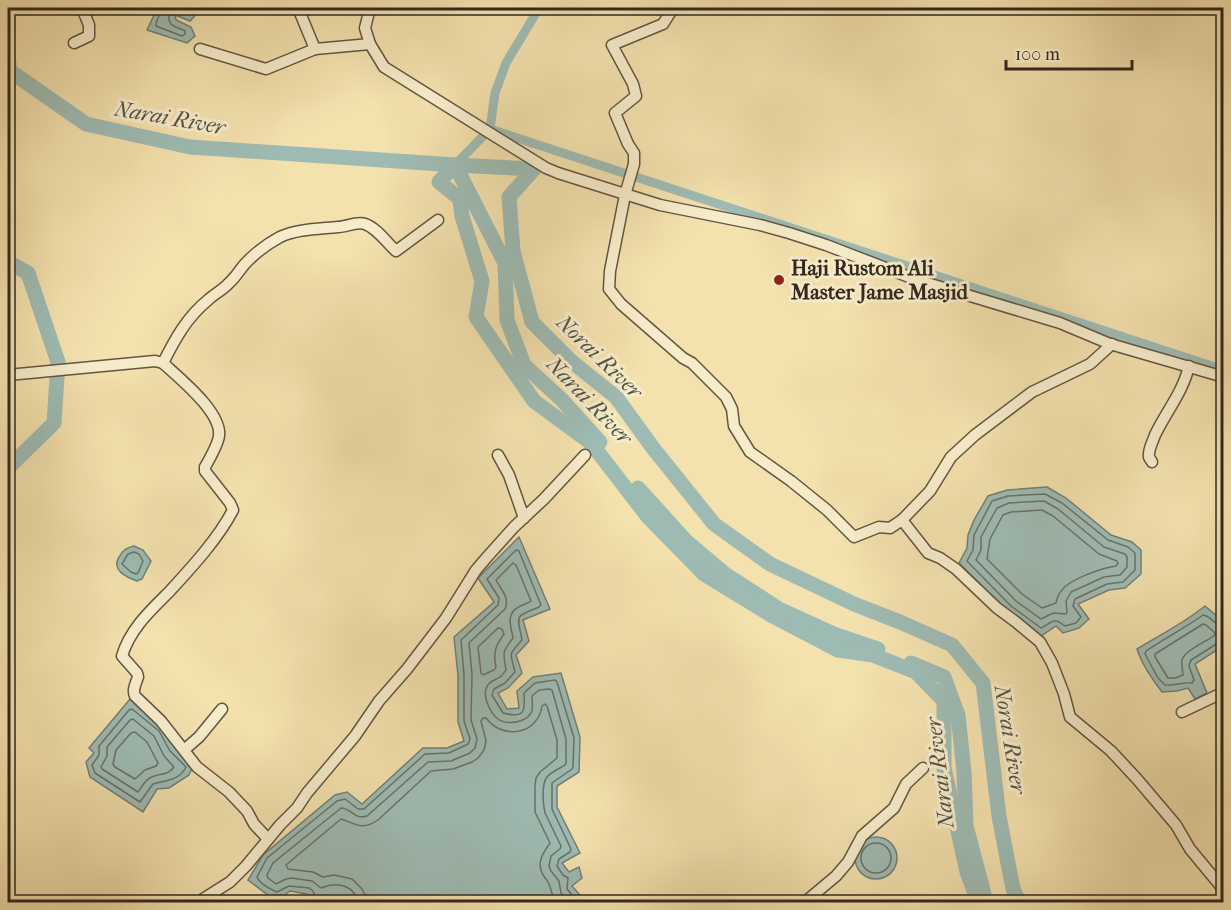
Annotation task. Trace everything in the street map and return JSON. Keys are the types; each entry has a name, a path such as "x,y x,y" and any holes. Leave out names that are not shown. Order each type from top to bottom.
{"street":[{"path":"74,43 89,36 89,25 82,8"},
{"path":"298,8 315,49"},
{"path":"370,8 364,28 370,44 384,67 546,168 660,205 789,233 917,280 1060,323 1112,344 1224,377"},
{"path":"674,8 663,24 612,45 633,84 636,96 615,113 634,153 634,164 625,195 610,271 609,289 621,304 683,358 692,363 726,397 732,409 734,426 750,452 827,510 854,537 879,527 890,528 902,520 930,491 951,457 975,435 1032,392 1090,364 1112,344"},
{"path":"200,49 266,69 315,49 370,44"},
{"path":"159,362 193,314 209,298 231,282 250,259 278,238 327,227 365,224 396,251 438,220"},
{"path":"8,375 159,362 188,386 209,409 217,425 219,436 205,467 233,510 201,556 143,618 129,638 122,656 138,676 134,688 135,696 161,721 197,767 229,792 248,811 254,824 268,839"},
{"path":"1152,462 1148,454 1152,442 1177,397 1189,366"},
{"path":"498,455 509,475 524,518"},
{"path":"200,903 230,882 297,808 356,736 379,701 446,618 476,570 513,527 569,474 585,455"},
{"path":"902,520 928,553 940,558 956,570 997,608 1040,642 1056,673 1070,717 1111,751 1137,778 1176,825 1190,849 1224,890"},
{"path":"1182,712 1224,692"},
{"path":"184,750 222,709"},
{"path":"805,903 836,876 848,862 866,832 884,819 894,808 906,784 924,768"}],"water":[{"path":"153,8 202,8 190,21 175,15 176,20 191,27 195,36 187,43 147,30 155,13"},
{"path":"1047,487 1066,498 1111,535 1132,542 1141,550 1141,574 1125,588 1109,590 1078,604 1089,619 1079,628 1063,633 1056,626 1041,636 1007,611 959,563 967,548 968,535 974,520 988,496 1007,490"},
{"path":"519,537 550,609 523,620 529,641 516,655 522,673 508,688 498,693 507,709 519,708 517,691 533,677 561,673 580,737 579,772 557,786 557,807 580,853 562,863 569,872 579,867 582,878 572,886 586,902 346,902 333,898 327,902 312,902 307,894 290,891 279,899 268,895 248,880 263,855 335,795 347,792 362,804 423,748 447,748 464,741 458,722 458,675 454,637 494,602 478,578"},
{"path":"134,546 143,550 151,561 142,579 137,581 124,575 117,566 122,553"},
{"path":"1205,606 1224,622 1223,646 1195,664 1207,693 1195,699 1188,688 1162,692 1144,666 1137,649"},
{"path":"130,699 164,727 175,748 193,766 189,775 169,788 157,789 143,812 90,777 86,762 94,753 89,748"},
{"path":"876,837 891,843 897,858 891,873 876,879 861,873 855,858 861,843"}],"waterway":[{"path":"455,165 490,129 495,93 506,63 539,8"},
{"name":"Narai River","path":"8,57 10,71 86,124 190,147 455,165 505,263 507,320 524,365 562,400 600,442"},
{"path":"490,129 1224,370"},
{"name":"Norai River","path":"978,902 967,872 944,768 944,701 916,672 873,655 838,650 771,615 704,574 648,517 591,443 534,401 476,317 482,281 462,216 460,199 439,182 455,165 534,169 509,197 513,251 532,322 571,361 616,397 653,448 714,524 770,564 854,604 952,645 983,683 999,816 1013,889 1019,902"},
{"path":"8,262 28,273 58,362 54,423 8,468"},
{"name":"Narai River","path":"638,488 686,541 725,574 779,609 834,634 878,649"},
{"name":"Narai River","path":"911,663 944,677 958,715 964,772 966,826 984,894"}],"place":[{"name":"Haji Rustom Ali Master Jame Masjid","path":"779,280"}]}
